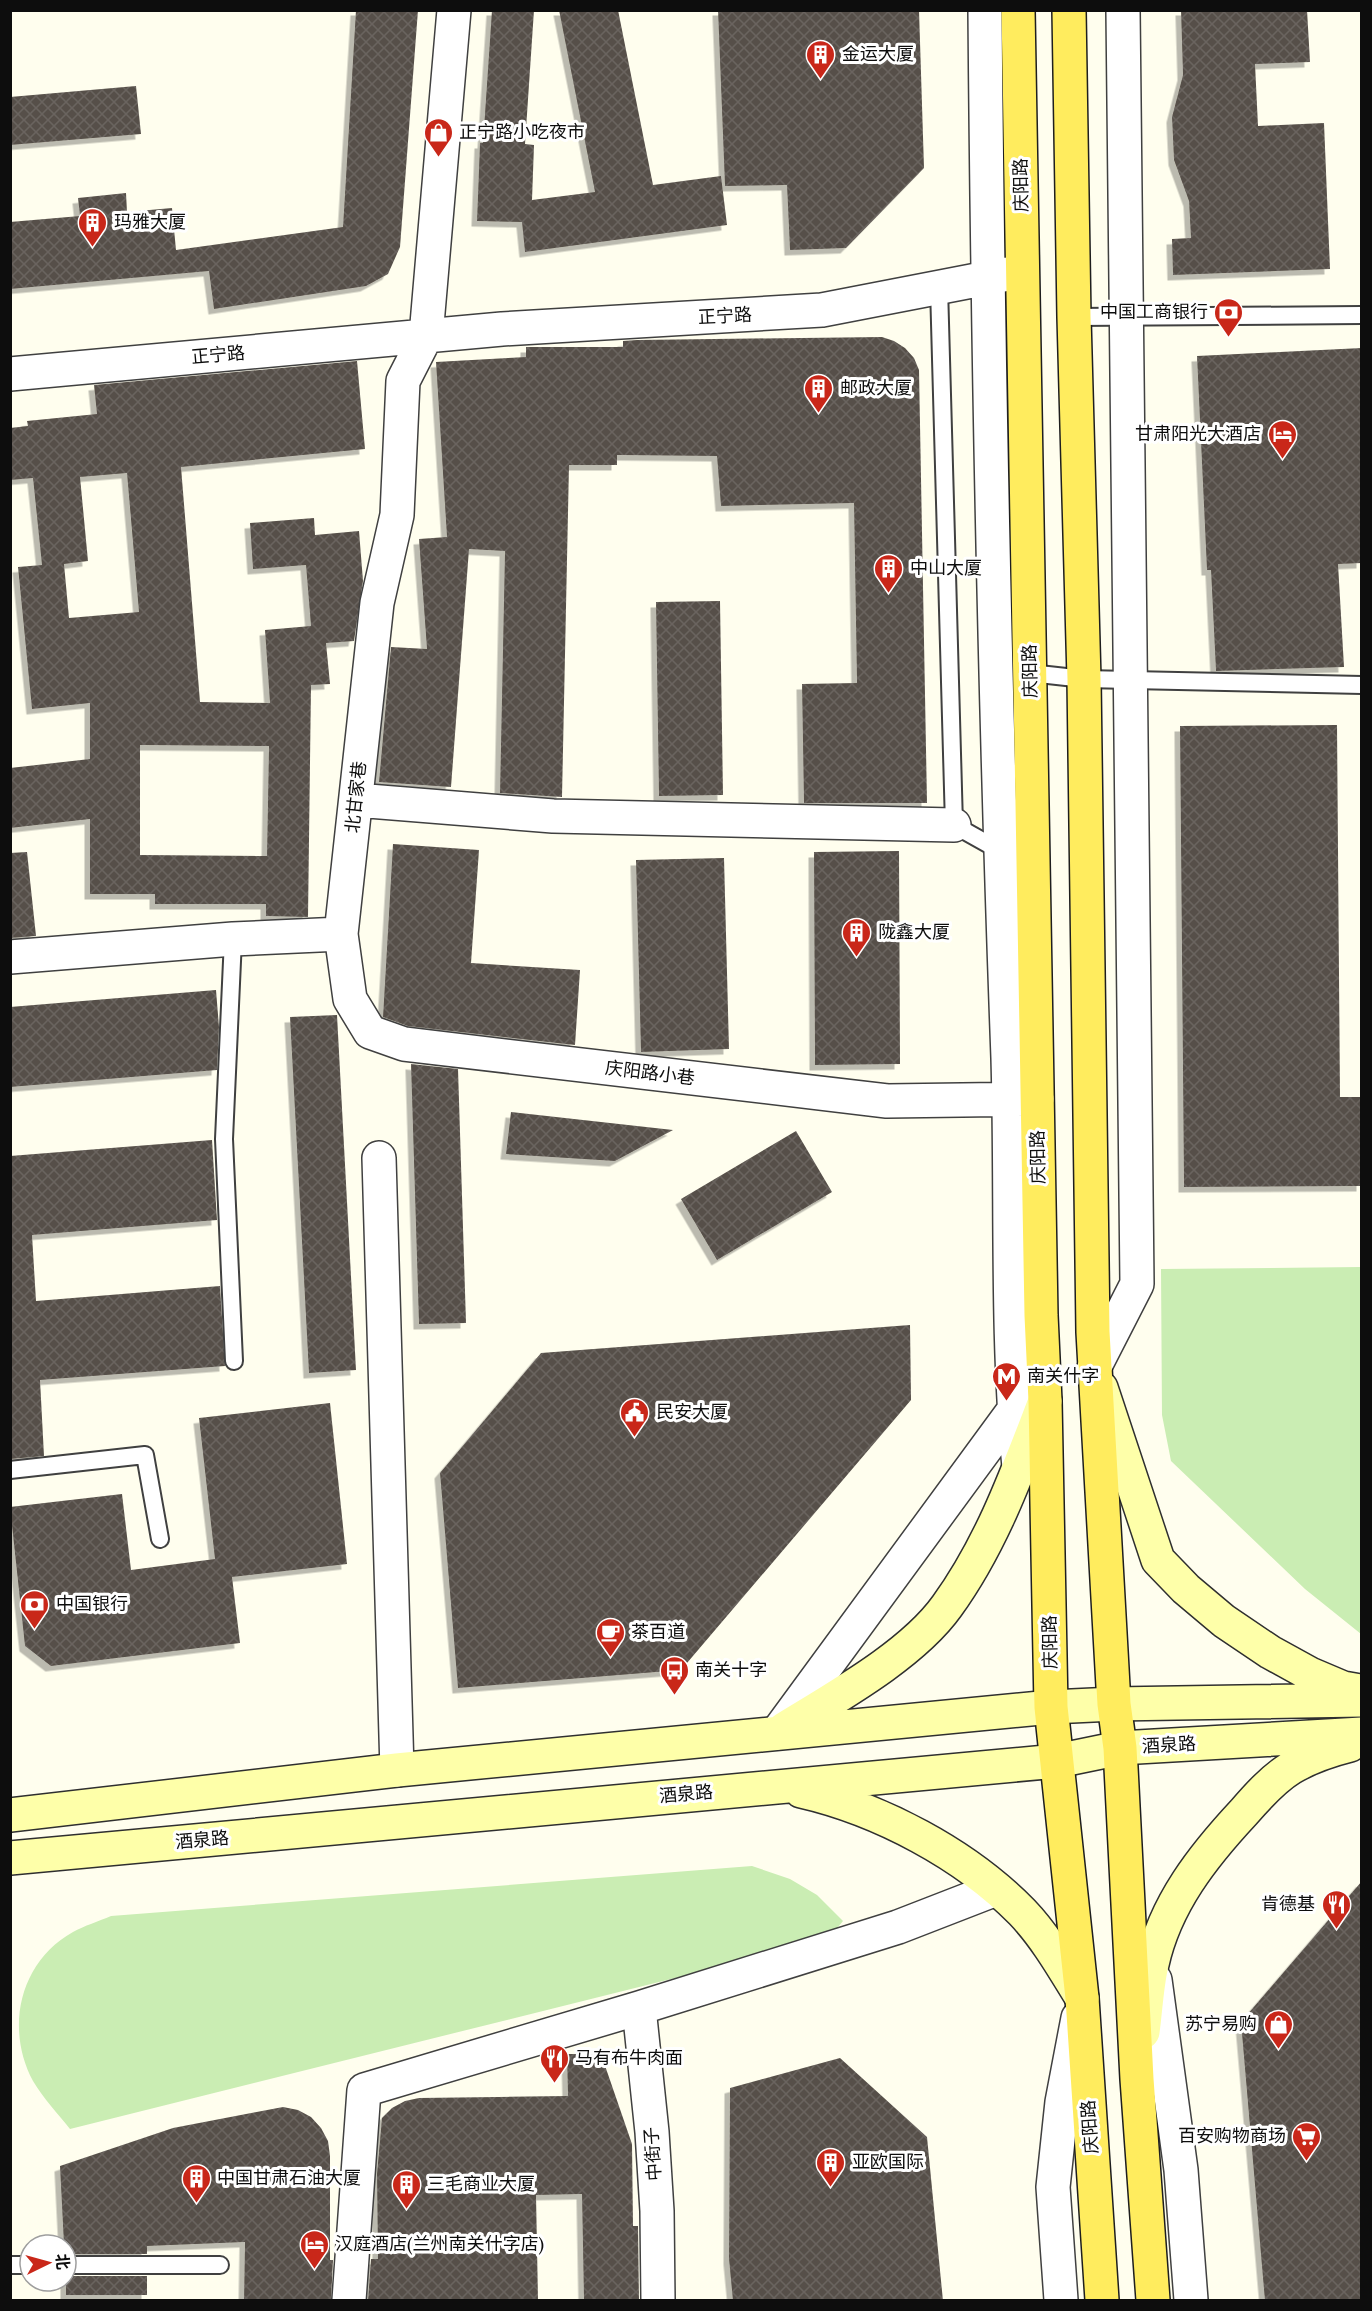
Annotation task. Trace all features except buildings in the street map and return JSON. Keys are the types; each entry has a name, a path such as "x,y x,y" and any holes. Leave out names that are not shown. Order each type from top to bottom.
{"main road":[{"name":"庆阳路","path":"1018,10 1033,861 1023,1099 1041,1316 1045,1401 1051,1707 1082,1998 1102,2301"},
{"path":"1069,10 1094,1368 1114,1704 1120,1748 1137,2079 1153,2301"},
{"path":"1094,1368 1158,1560 1202,1602 1270,1652 1310,1674 1343,1688 1362,1692"},
{"path":"777,1734 882,1666 910,1645 947,1607 981,1550 1008,1497 1045,1401"},
{"path":"10,1815 397,1770 1051,1707 1362,1700"},
{"name":"酒泉路","path":"10,1858 1057,1761 1120,1748 1362,1734"},
{"path":"1137,2079 1152,1963 1170,1913 1190,1876 1221,1836 1259,1795 1290,1769 1329,1750 1362,1742"},
{"path":"776,1786 857,1807 896,1824 941,1850 996,1889 1022,1913 1050,1947 1082,1998"}],"street":[{"path":"426,336 454,10"},
{"path":"985,10 987,278 1000,853 1023,1099 1014,1410 1019,1467"},
{"path":"1094,1368 1137,1284 1123,10"},
{"name":"正宁路","path":"10,374 502,329 822,310 1022,271"},
{"name":"北甘家巷","path":"341,933 377,603 398,515 403,381 426,336"},
{"path":"356,800 553,816 954,825"},
{"path":"10,957 233,939 341,933"},
{"name":"庆阳路小巷","path":"341,933 350,999 370,1032 404,1044 887,1101 1023,1099"},
{"path":"379,1158 397,1770"},
{"path":"777,1734 1014,1410"},
{"path":"349,2301 364,2090 639,2008 898,1927 996,1889"},
{"path":"1152,1963 1181,2170 1191,2301"},
{"path":"1061,2301 1053,2187 1062,2102 1082,1998"},
{"name":"中街子","path":"639,2008 652,2132 657,2211 658,2301"}],"lane":[{"path":"939,287 954,825 1000,853 1033,861"},
{"path":"1074,317 1362,315"},
{"path":"1030,673 1083,679 1362,685"},
{"path":"233,939 224,1139 234,1361"},
{"path":"10,1470 145,1455 160,1539"},
{"path":"78,2265 220,2265"}],"green space":[{"path":"1362,1267 1361,1634 1305,1589 1171,1461 1162,1415 1161,1269"},
{"path":"752,1866 790,1879 817,1895 843,1921 827,1940 70,2129 37,2087 24,2061 19,2019 22,1998 29,1979 40,1961 55,1945 73,1932 111,1916"}],"place":[{"name":"金运大厦","path":"821,80"},
{"name":"正宁路小吃夜市","path":"438,158"},
{"name":"玛雅大厦","path":"93,248"},
{"name":"中国工商银行","path":"1229,338"},
{"name":"邮政大厦","path":"819,414"},
{"name":"甘肃阳光大酒店","path":"1282,460"},
{"name":"中山大厦","path":"889,594"},
{"name":"陇鑫大厦","path":"857,958"},
{"name":"南关什字","path":"1006,1402"},
{"name":"民安大厦","path":"635,1438"},
{"name":"中国银行","path":"35,1630"},
{"name":"茶百道","path":"610,1658"},
{"name":"南关十字","path":"674,1696"},
{"name":"肯德基","path":"1336,1930"},
{"name":"苏宁易购","path":"1278,2050"},
{"name":"马有布牛肉面","path":"554,2084"},
{"name":"百安购物商场","path":"1307,2162"},
{"name":"亚欧国际","path":"831,2188"},
{"name":"中国甘肃石油大厦","path":"196,2204"},
{"name":"三毛商业大厦","path":"406,2210"},
{"name":"汉庭酒店(兰州南关什字店)","path":"314,2270"}]}
